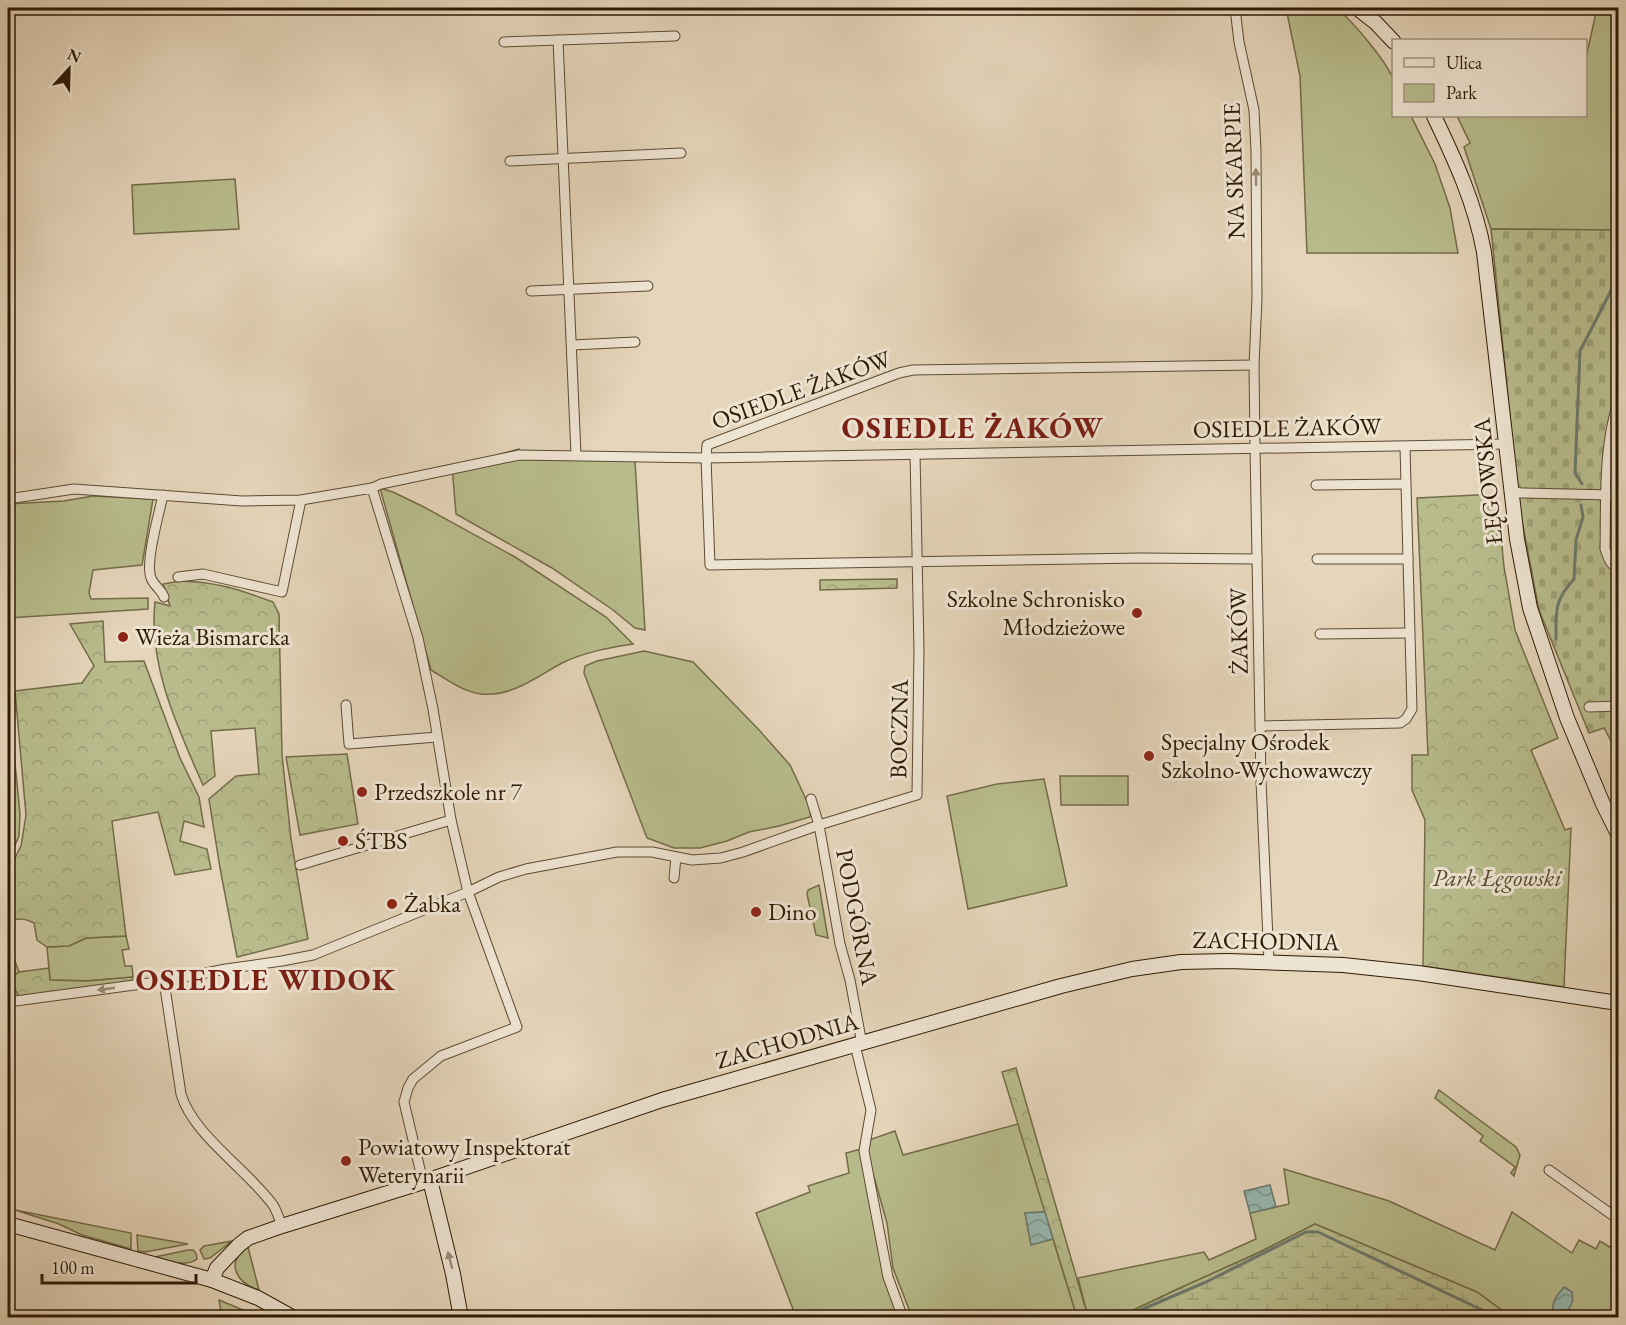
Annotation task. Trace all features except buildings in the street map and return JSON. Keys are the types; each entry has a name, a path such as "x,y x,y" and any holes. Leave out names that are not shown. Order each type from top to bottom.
{"street":[{"name":"NA SKARPIE","path":"1235,8 1239,42 1254,110 1257,298"},
{"path":"1357,8 1392,40"},
{"path":"504,42 675,36"},
{"path":"558,40 576,455"},
{"name":"ŁĘGOWSKA","path":"1434,117 1466,187 1479,228 1492,306 1522,573 1541,645 1576,740 1618,834"},
{"path":"510,161 681,153"},
{"path":"531,291 648,286"},
{"name":"ŻAKÓW","path":"1257,298 1254,365 1261,781 1269,962"},
{"path":"572,345 635,342"},
{"name":"OSIEDLE ŻAKÓW","path":"1254,365 913,370 707,445 706,458 1506,444"},
{"path":"1618,403 1612,424 1613,495 1605,549 1608,558 1618,568"},
{"path":"1261,726 1400,723 1406,719 1412,709 1405,447"},
{"path":"915,454 917,562"},
{"path":"8,499 62,491 93,490 241,503 301,500 372,488 381,484 519,455 706,458 710,565 1141,558 1257,559"},
{"path":"1316,485 1405,484"},
{"path":"372,488 418,638 451,820 468,892 517,1027 441,1056 413,1079 404,1102 453,1274 461,1317"},
{"path":"1512,491 1613,495"},
{"path":"163,495 149,568 153,582 164,597"},
{"path":"178,577 204,571 251,580 282,592 301,500"},
{"path":"1317,559 1408,559"},
{"name":"BOCZNA","path":"819,825 917,795 919,708 917,562"},
{"path":"1320,634 1409,633"},
{"path":"346,705 349,744 437,737"},
{"path":"1589,707 1618,706"},
{"name":"PODGÓRNA","path":"810,799 819,825 840,945 850,980 871,1110 864,1151 888,1277 903,1317"},
{"path":"300,865 451,820"},
{"path":"8,1002 164,981 313,955 468,892 499,877 526,869 617,852 639,851 703,860 721,858 819,825"},
{"path":"674,878 676,857"},
{"name":"ZACHODNIA","path":"212,1280 217,1268 248,1238 282,1226 427,1181 635,1108 1061,986 1132,969 1181,962 1319,963 1386,969 1618,1003"},
{"path":"164,981 181,1094 186,1109 194,1122 274,1206 282,1226"},
{"path":"1549,1170 1618,1219"},
{"path":"8,1224 212,1280 258,1298 294,1317"}],"green space":[{"path":"1286,8 1336,8 1360,32 1391,74 1392,117 1412,117 1435,164 1450,208 1458,253 1307,253 1300,76"},
{"path":"1597,8 1618,8 1618,230 1491,229 1464,147 1470,143 1457,117 1587,117 1587,53"},
{"path":"235,179 239,229 134,234 132,185"},
{"path":"1491,229 1618,230 1618,754 1604,728 1589,733 1539,610 1519,505"},
{"path":"519,449 519,458 635,461 645,630 635,628 552,568 456,514 452,467"},
{"path":"380,488 424,507 515,557 606,617 633,644 579,656 523,685 492,694 474,693 461,688 431,670"},
{"name":"Park Łęgowski","path":"1497,494 1504,567 1515,630 1558,738 1531,750 1565,830 1571,828 1564,987 1423,966 1425,820 1412,790 1412,755 1428,755 1417,498"},
{"path":"93,496 153,499 142,565 93,570 89,593 91,599 148,598 148,609 8,618 8,504 64,501"},
{"path":"897,579 897,588 820,590 820,580"},
{"path":"180,581 216,585 249,593 273,602 279,614 282,755 291,839 308,939 237,957 209,799 236,776 259,774 255,728 211,731 215,776 203,785 175,719 156,650 155,602 170,606 163,584"},
{"path":"103,621 105,662 144,661 180,758 199,797 204,827 184,821 180,841 207,849 211,869 175,875 158,812 112,821 126,936 86,938 69,946 47,947 37,940 34,923 21,919 8,922 8,872 21,846 26,815 15,691 82,683 94,666 70,624"},
{"path":"644,651 693,662 790,765 811,810 810,817 749,832 700,848 674,848 647,838 584,673 585,666 597,661"},
{"path":"8,692 20,814 19,836 8,861"},
{"path":"347,754 358,824 300,835 286,757"},
{"path":"1060,776 1128,776 1128,805 1061,805"},
{"path":"1044,779 1067,886 968,909 947,796 997,784"},
{"path":"819,885 828,938 816,935 807,894 808,890"},
{"path":"126,936 129,949 122,950 125,966 132,966 133,977 87,981 50,980 47,947 69,946 86,938"},
{"path":"11,950 19,972 11,979 19,997 8,998 8,964"},
{"path":"49,968 50,980 87,981 133,977 134,982 19,997 10,979 19,972"},
{"path":"1016,1068 1088,1317 1077,1317 1002,1072"},
{"path":"1439,1090 1516,1147 1520,1155 1514,1176 1511,1173 1515,1167 1480,1141 1483,1136 1435,1098"},
{"path":"1018,1124 1045,1212 1025,1213 1031,1244 1053,1239 1077,1317 912,1317 893,1268 887,1223 867,1152 869,1140 895,1131 903,1155"},
{"path":"861,1149 899,1317 796,1317 756,1213 810,1192 808,1186 849,1173 846,1153"},
{"path":"1284,1169 1389,1201 1495,1250 1512,1212 1572,1253 1579,1240 1596,1249 1600,1241 1618,1252 1618,1317 1511,1317 1477,1292 1315,1224 1119,1317 1088,1317 1078,1278 1204,1252 1209,1260 1256,1239 1250,1213 1289,1204"},
{"path":"15,1210 131,1233 131,1249 82,1235 59,1224"},
{"path":"1315,1224 1477,1292 1511,1317 1119,1317 1260,1252"},
{"path":"137,1235 188,1244 145,1252 138,1251"},
{"path":"232,1241 210,1258 204,1259 200,1250 204,1246"},
{"path":"248,1247 259,1290 245,1283 236,1272 237,1259"},
{"path":"188,1250 196,1253 197,1259 182,1263 155,1257"},
{"path":"219,1300 260,1317 222,1317"}],"water":[{"path":"1270,1185 1276,1207 1250,1213 1244,1191"},
{"path":"1045,1212 1053,1239 1031,1245 1025,1213"},
{"path":"1564,1287 1572,1292 1571,1305 1563,1314 1554,1316 1554,1300"}],"waterway":[{"path":"1582,484 1575,473 1580,351 1618,277"},
{"path":"1556,639 1556,621 1560,600 1574,579 1576,540 1583,517 1581,505"},
{"path":"1122,1318 1206,1282 1306,1232 1318,1232 1499,1318"}],"place":[{"name":"Szkolne Schronisko Młodzieżowe","path":"1137,613"},
{"name":"Wieża Bismarcka","path":"123,637"},
{"name":"Specjalny Ośrodek Szkolno-Wychowawczy","path":"1149,756"},
{"name":"Przedszkole nr 7","path":"362,792"},
{"name":"ŚTBS","path":"343,841"},
{"name":"Żabka","path":"392,904"},
{"name":"Dino","path":"756,912"},
{"name":"Powiatowy Inspektorat Weterynarii","path":"346,1161"}],"district":[{"name":"OSIEDLE ŻAKÓW","path":"973,428"},
{"name":"OSIEDLE WIDOK","path":"266,980"}]}
